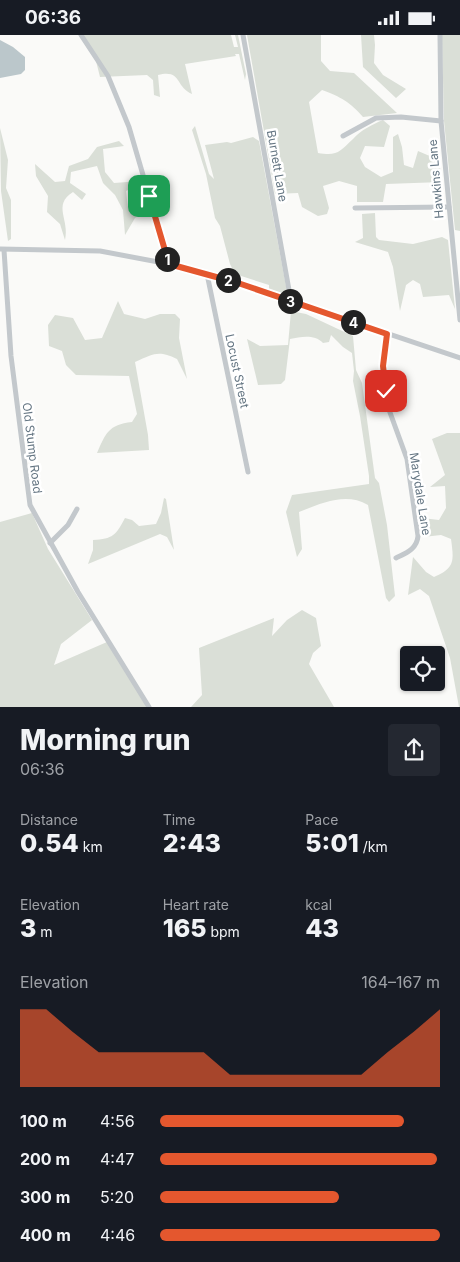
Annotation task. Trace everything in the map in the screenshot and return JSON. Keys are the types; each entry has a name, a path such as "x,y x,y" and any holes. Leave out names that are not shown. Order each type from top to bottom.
{"street":[{"path":"81,35 108,76 129,127 169,264"},
{"name":"Burnett Lane","path":"242,35 291,301"},
{"name":"Hawkins Lane","path":"440,35 441,121 460,320"},
{"path":"343,136 376,118 401,117 441,121"},
{"path":"354,208 449,207"},
{"path":"2,249 100,251 207,273 460,358"},
{"name":"Old Stump Road","path":"2,249 10,356 30,505 78,593 150,707"},
{"name":"Locust Street","path":"207,273 248,472"},
{"name":"Marydale Lane","path":"387,334 383,366 388,407 407,459 418,536 416,545 396,558"},
{"path":"50,543 68,525 77,509"}],"shaded area":[{"path":"79,35 231,35 234,47 238,47 235,35 238,35 246,74 245,80 239,54 185,64 192,94 175,77 171,74 166,74 158,75 160,97 154,95 153,80 147,75 100,77 96,61"},
{"path":"247,35 321,35 321,61 330,71 354,73 397,113 363,117 345,101 322,90 309,102 318,153 330,154 338,152 363,130 383,120 390,126 384,147 365,146 360,158 365,167 381,177 393,172 393,137 398,134 404,165 413,168 418,151 439,160 442,182 386,184 383,202 357,202 357,186 339,181 323,186 329,208 327,214 318,216 302,207 298,193 275,194"},
{"path":"361,35 374,35 374,63 383,75 406,89 396,98 363,67"},
{"path":"442,35 460,35 460,231 455,230 444,121"},
{"path":"0,40 13,47 25,57 25,70 21,74 0,78"},
{"path":"195,126 209,174 214,179 205,145 231,143 253,137 259,141 288,297 269,289 269,285 235,274 230,264 220,226 215,218 206,174 192,130"},
{"path":"0,128 8,160 6,188 11,200 11,239 8,241 1,191"},
{"path":"119,141 124,146 103,149 105,172 114,183 141,181 126,191 128,208 142,214 135,218 125,235 123,210 115,195 103,183 97,166 71,172 70,183 86,194 82,200 73,192 64,202 65,240 60,224 47,212 48,196 36,176 35,164 55,182 65,181 69,166 88,159 97,147"},
{"path":"375,213 376,237 379,240 413,244 442,237 448,240 455,309 449,295 423,297 420,284 413,280 406,285 400,311 393,267 388,252 355,242 363,238 362,214"},
{"path":"118,301 124,314 145,319 160,314 175,314 180,319 179,338 187,379 177,359 171,356 156,354 135,362 149,450 97,453 109,431 118,425 132,422 137,414 129,376 76,375 66,365 62,351 49,346 48,325 55,315 73,318 85,340 102,338"},
{"path":"291,311 306,314 353,336 356,370 362,383 375,478 379,483 387,525 395,596 389,602 386,598 368,505 360,501 351,499 334,500 299,512 302,549 297,557 286,512 292,495 369,484 369,476 353,381 352,353 331,335 329,342 323,343 312,337 290,339 285,380 281,384 258,385 247,339 260,346 288,345"},
{"path":"447,433 460,433 460,707 450,658 429,596 420,589 408,595 413,557 426,572 434,577 441,574 452,563 451,539 441,535 423,537 422,518 439,520 446,508 445,486 430,487 445,475 432,439"},
{"path":"164,498 166,499 174,550 167,537 160,534 88,564 93,550 93,540 105,539 113,535 125,518 132,520 139,526 156,524 161,513"},
{"path":"32,513 48,549 92,620 61,644 54,665 107,642 150,707 0,707 0,522"},
{"path":"302,610 316,618 321,646 313,653 309,664 334,707 191,707 202,695 199,648 274,618 272,636 287,620"}],"route":[{"path":"149,196 169,264 207,273 387,334 383,366 386,391"}]}
